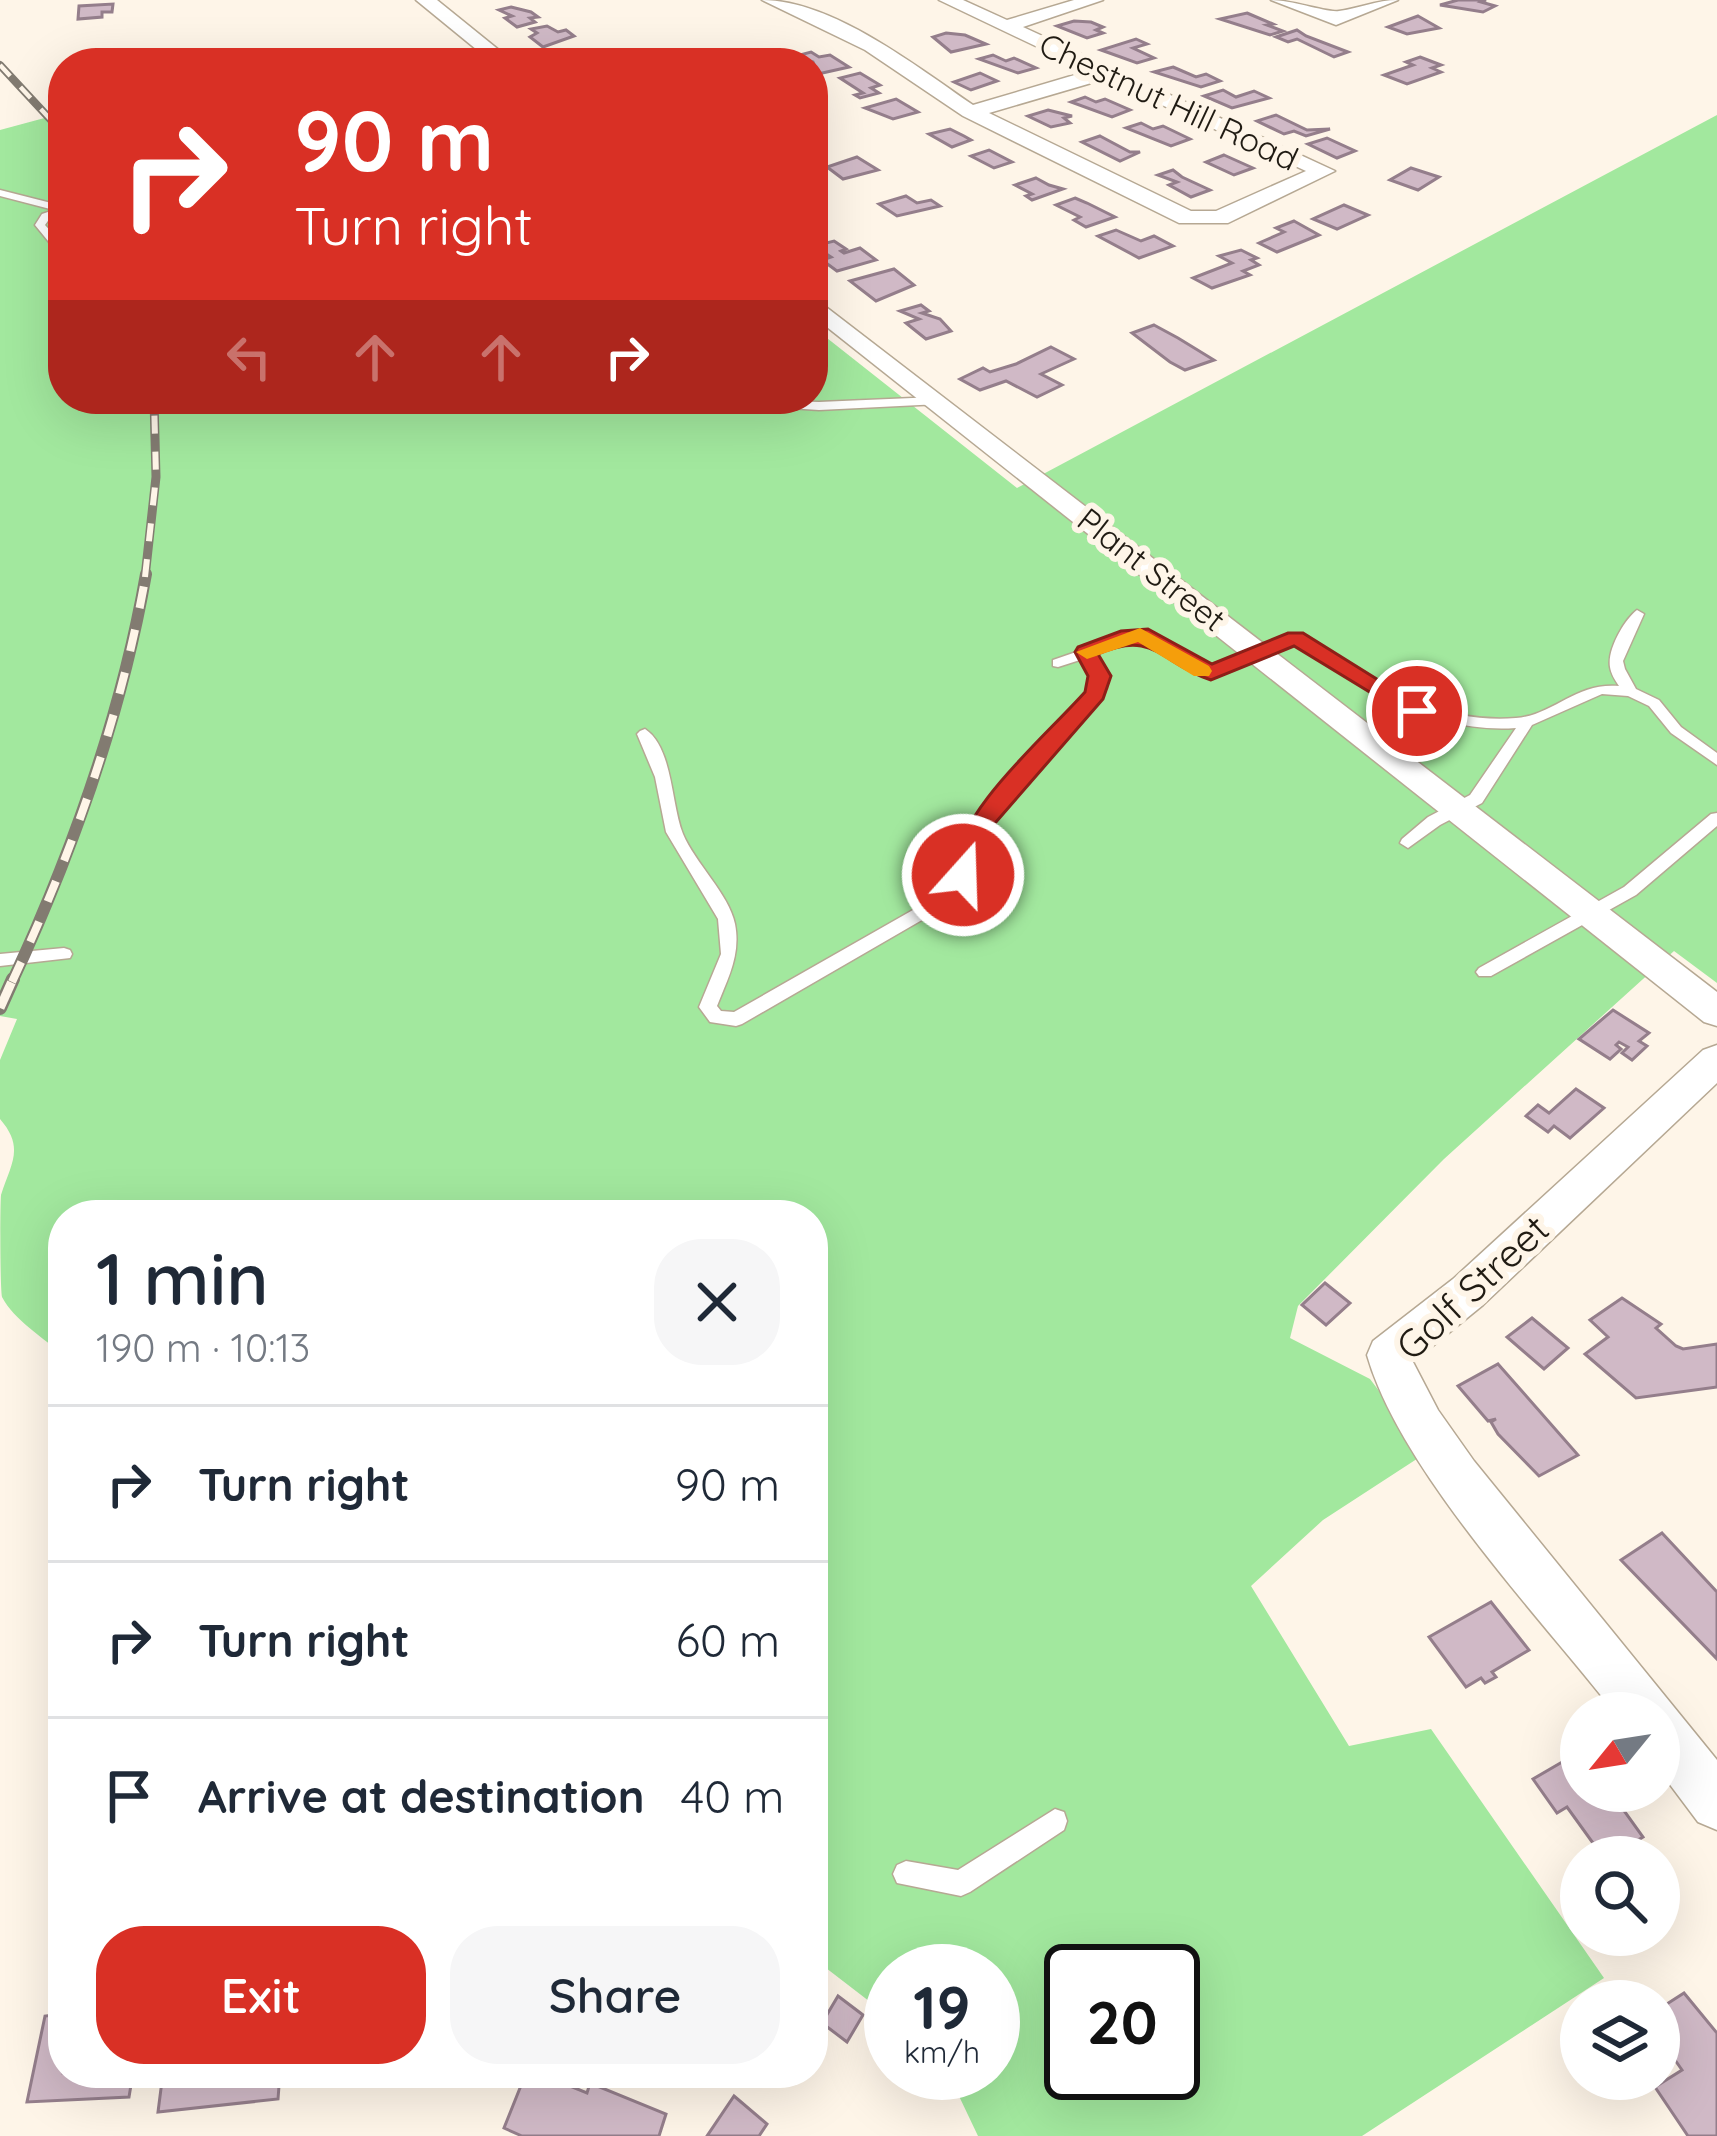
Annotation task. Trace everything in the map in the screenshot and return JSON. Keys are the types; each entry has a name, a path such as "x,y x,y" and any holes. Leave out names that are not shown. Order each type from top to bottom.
{"street":[{"path":"424,0 486,48"},
{"path":"772,0 872,46 970,112 1106,72"},
{"name":"Chestnut Hill Road","path":"948,0 1324,171 1220,218 1199,221 970,112"},
{"path":"1006,26 1094,0"},
{"path":"1280,0 1336,19 1389,0"},
{"name":"Plant Street","path":"828,316 1717,1012"},
{"name":"Golf Street","path":"1631,1692 1502,1534 1397,1388 1388,1363 1394,1347 1468,1292 1717,1060"},
{"path":"1680,1755 1717,1803"}],"lane":[{"path":"2,193 48,206"},
{"path":"828,406 936,400"},
{"path":"1630,692 1614,661 1637,614"},
{"path":"1058,663 1140,634 1206,673 1301,631 1417,711 1474,724 1527,722 1600,689 1630,692 1654,703 1676,730 1717,760"},
{"path":"645,734 663,777 674,832 717,900 729,947 708,1006 716,1017 728,1020 747,1016 933,908 957,887 979,826 1096,694 1100,676 1086,652"},
{"path":"1408,843 1476,799 1527,722"},
{"path":"1485,972 1642,883 1717,818"},
{"path":"0,960 64,954"},
{"path":"906,1874 961,1883 1055,1821"}],"green space":[{"path":"1717,115 1717,983 1674,951 1444,1159 1298,1306 1290,1338 1370,1379 1426,1453 1323,1520 1251,1586 1349,1746 1431,1729 1560,1915 1560,1956 1589,1956 1604,1978 1560,1980 1560,2007 1362,2136 978,2136 961,2100 1020,2100 1020,1944 864,1944 864,1997 828,1970 828,1200 48,1200 48,1343 2,1297 1,1195 14,1147 0,1119 0,1060 17,1019 0,1016 0,130 48,117 48,414 828,414 828,339 1017,488"}],"building":[{"path":"1486,0 1481,2 1495,6 1483,12 1440,5"},
{"path":"113,4 112,12 102,12 102,17 78,19 79,6"},
{"path":"511,7 538,17 517,27 505,18 512,16 499,10"},
{"path":"1247,13 1283,31 1270,35 1220,19"},
{"path":"1418,16 1439,28 1407,34 1388,27"},
{"path":"1091,22 1103,27 1096,30 1103,33 1087,38 1057,26"},
{"path":"547,26 574,36 543,47 530,37 537,33 531,29"},
{"path":"1297,30 1348,52 1334,57 1297,39 1288,42 1276,37"},
{"path":"946,33 986,44 951,52 933,37"},
{"path":"1136,39 1147,44 1133,48 1154,58 1137,63 1101,50"},
{"path":"828,55 830,55 849,67 828,72"},
{"path":"993,55 1036,68 1018,73 979,59"},
{"path":"1420,57 1441,65 1432,68 1441,72 1407,84 1384,75 1413,65 1406,62"},
{"path":"1173,67 1220,81 1201,87 1154,72"},
{"path":"860,73 880,85 871,88 879,93 860,98 855,95 863,93 840,78"},
{"path":"980,73 997,81 971,90 954,82"},
{"path":"1223,90 1236,97 1254,91 1269,98 1232,108 1204,96"},
{"path":"1085,97 1096,102 1105,99 1130,110 1112,117 1071,102"},
{"path":"896,99 918,112 893,119 865,108"},
{"path":"1048,110 1072,116 1064,118 1070,123 1051,127 1028,116"},
{"path":"1276,115 1307,130 1330,129 1306,136 1294,131 1284,134 1257,121"},
{"path":"1141,123 1153,129 1163,126 1190,139 1171,146 1126,128"},
{"path":"950,129 971,140 952,147 929,134"},
{"path":"1100,136 1130,152 1140,152 1120,161 1082,142"},
{"path":"1327,138 1355,151 1337,158 1308,144"},
{"path":"989,150 1012,162 994,168 971,156"},
{"path":"1224,155 1253,168 1234,175 1206,162"},
{"path":"857,157 878,170 843,179 828,167"},
{"path":"1411,168 1439,177 1418,190 1390,180"},
{"path":"1173,170 1210,190 1191,197 1169,185 1177,182 1158,175"},
{"path":"1036,178 1063,189 1032,200 1026,196 1032,194 1015,185"},
{"path":"906,196 917,203 931,200 940,206 897,216 879,204"},
{"path":"1075,198 1115,217 1086,227 1074,220 1080,217 1056,205"},
{"path":"1344,205 1368,215 1337,229 1313,219"},
{"path":"1294,221 1319,235 1277,252 1259,243 1284,232 1276,228"},
{"path":"1116,230 1141,241 1154,236 1173,246 1139,258 1098,236"},
{"path":"834,241 846,249 844,253 860,248 876,260 837,271 828,264 828,242"},
{"path":"1241,250 1257,258 1251,260 1259,265 1243,271 1250,275 1212,288 1193,278 1232,263 1219,256"},
{"path":"894,269 914,285 876,301 850,281"},
{"path":"921,305 929,311 922,313 940,319 951,331 926,339 906,323 919,319 900,311"},
{"path":"1154,325 1214,360 1185,370 1170,362 1132,333"},
{"path":"1051,347 1074,359 1041,374 1062,385 1037,397 1006,381 980,390 960,379 983,368 990,372 1016,364"},
{"path":"1613,1010 1649,1033 1639,1041 1647,1046 1632,1060 1622,1053 1628,1047 1619,1042 1616,1045 1621,1049 1610,1059 1579,1039"},
{"path":"1576,1089 1604,1108 1570,1138 1554,1126 1548,1132 1526,1116 1538,1105 1549,1113"},
{"path":"1325,1283 1350,1303 1326,1325 1302,1305"},
{"path":"1622,1298 1661,1324 1656,1328 1676,1346 1717,1344 1717,1387 1636,1398 1585,1354 1608,1337 1590,1320"},
{"path":"1532,1318 1568,1348 1544,1369 1507,1337"},
{"path":"1498,1364 1578,1455 1539,1476 1498,1434 1491,1422 1496,1419 1488,1421 1458,1386"},
{"path":"1662,1533 1717,1592 1717,1659 1621,1560"},
{"path":"1491,1602 1529,1650 1492,1672 1496,1677 1485,1683 1481,1678 1466,1687 1429,1637"},
{"path":"1560,1763 1560,1811 1557,1813 1533,1779"},
{"path":"1571,1812 1625,1812 1642,1836 1588,1836"},
{"path":"1684,1993 1717,2033 1717,2136 1688,2136 1664,2100 1680,2100 1680,1996"},
{"path":"838,1996 863,2015 847,2042 828,2028 828,2013"},
{"path":"45,2016 48,2088 130,2088 129,2097 27,2102"},
{"path":"161,2088 279,2088 278,2099 158,2112"},
{"path":"520,2088 575,2088 587,2093 588,2088 602,2088 666,2114 659,2136 522,2136 504,2128"},
{"path":"734,2096 767,2124 759,2136 707,2136"}],"railway":[{"path":"0,65 48,117"},
{"path":"145,577 156,477 154,414"},
{"path":"12,982 55,883 109,731 146,574"},
{"path":"0,1008 13,979"}],"slow traffic":[{"path":"1087,652 1140,634 1201,671"}],"route":[{"path":"963,875 967,850 979,826 1100,688 1100,676 1086,652 1105,643 1128,635 1148,636 1211,673 1296,638 1417,711"}]}
